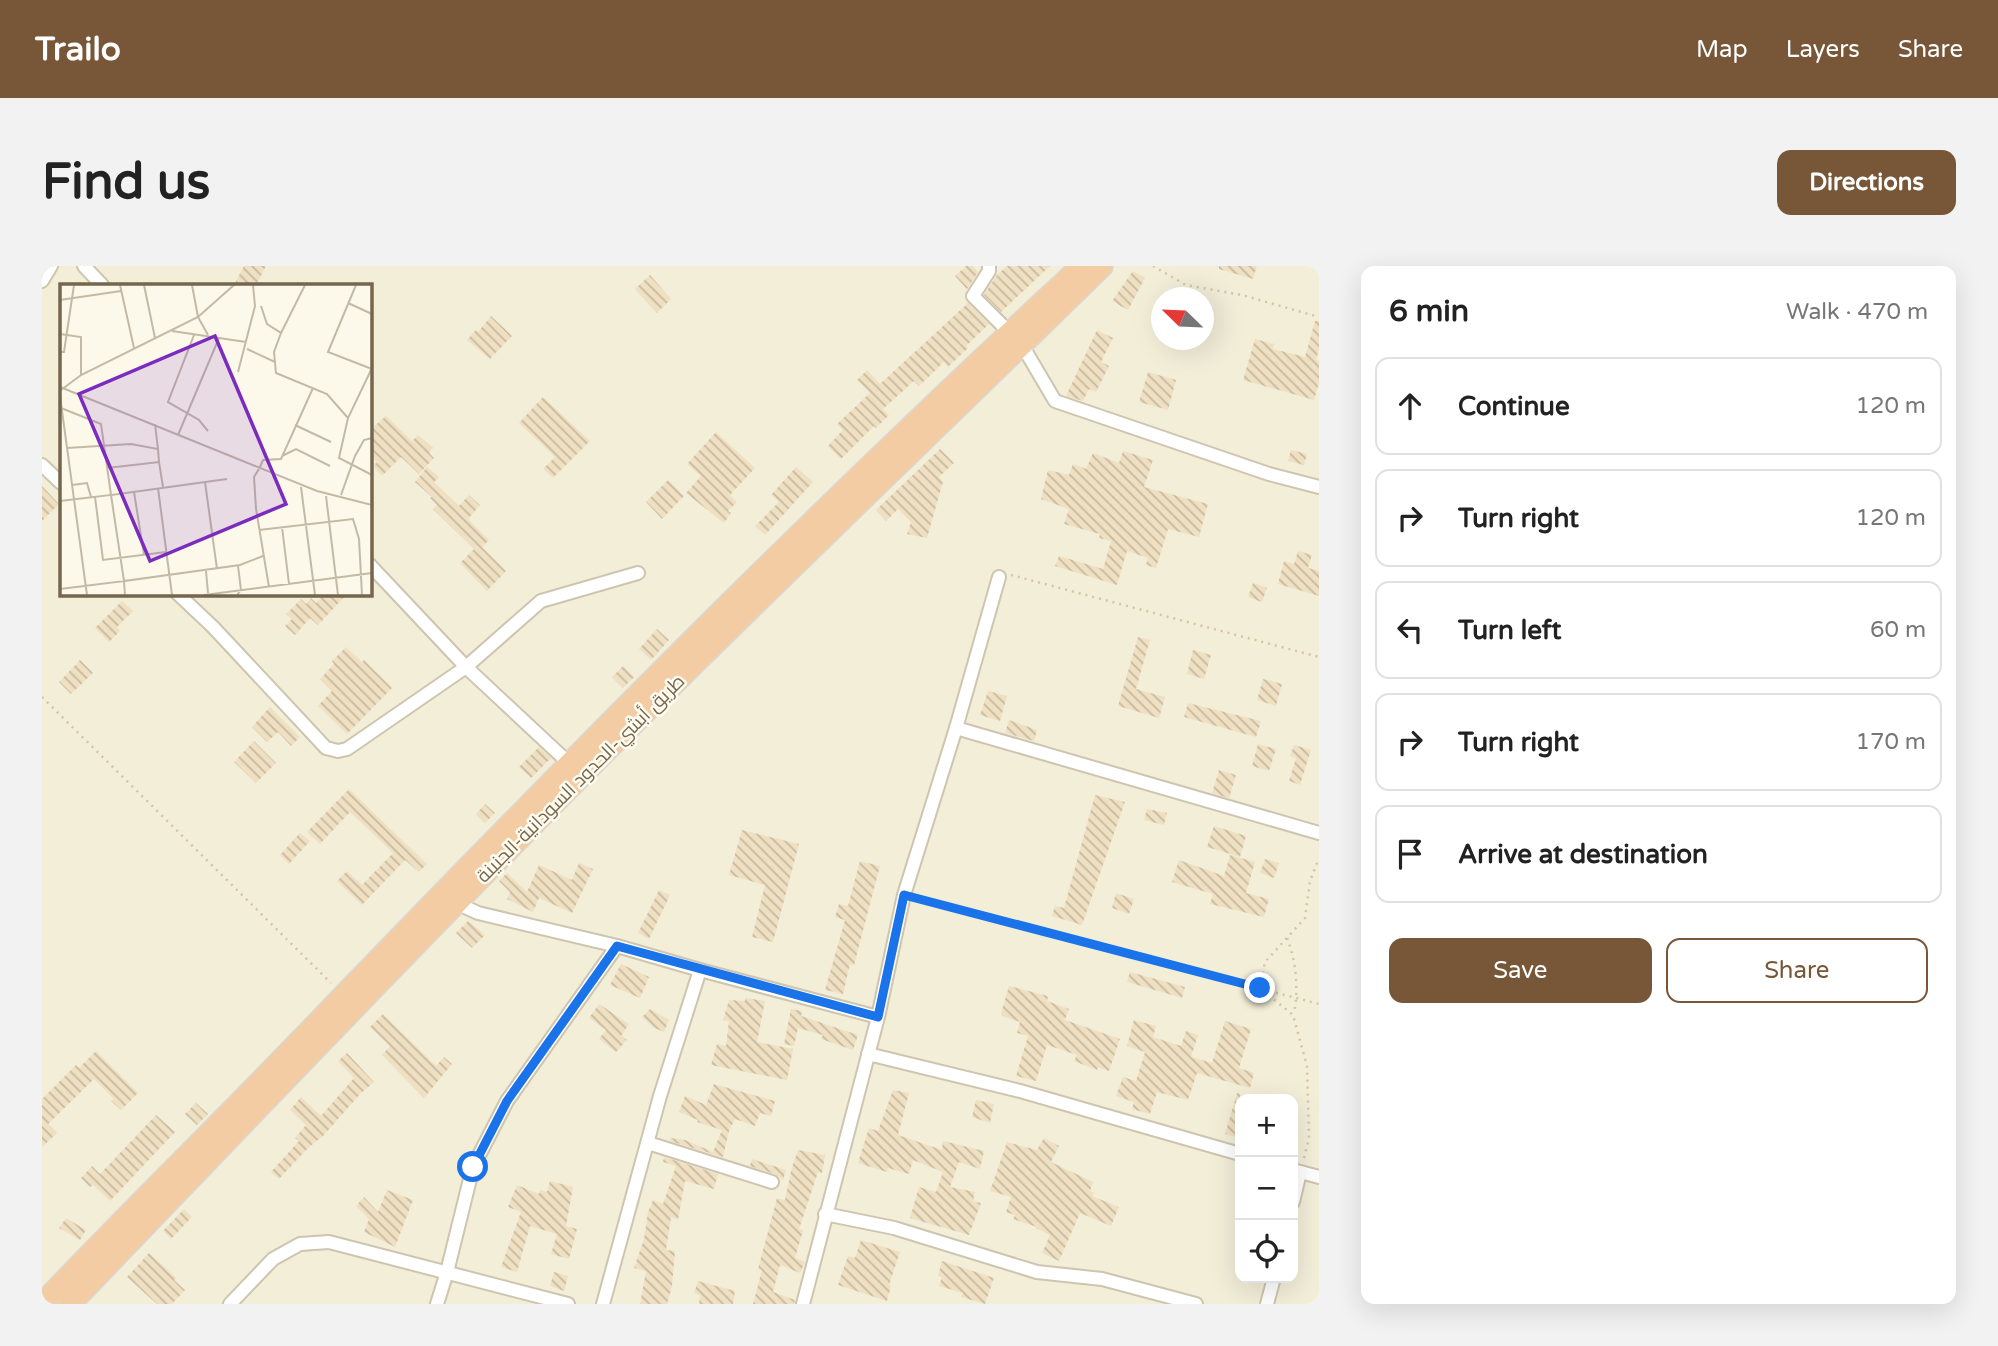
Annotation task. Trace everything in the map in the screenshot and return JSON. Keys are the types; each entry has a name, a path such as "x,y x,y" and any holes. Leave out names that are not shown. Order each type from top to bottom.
{"highway":[{"path":"1016,339 1082,266"},
{"name":"طريق أبشي-الحدود السودانية-الجنينة","path":"71,1304 129,1228 576,769 877,483 1016,339 1102,266"},
{"path":"42,1304 129,1228 344,995 448,898"}],"street":[{"path":"42,281 51,266"},
{"path":"84,266 101,284"},
{"path":"989,266 989,271 973,296 1016,339 1055,401 1269,474 1319,487"},
{"path":"42,465 60,482"},
{"path":"371,566 466,667 576,769"},
{"path":"179,595 213,627 326,748 338,751 347,749 466,667 541,601 638,573"},
{"path":"803,1304 878,1017 904,895 1001,575"},
{"path":"956,728 1319,833"},
{"path":"448,898 478,913 617,946 878,1017"},
{"path":"437,1304 473,1167 501,1112 617,946"},
{"path":"603,1304 660,1096 700,970"},
{"path":"868,1054 1020,1091 1235,1153"},
{"path":"648,1143 772,1182"},
{"path":"1298,1171 1319,1177"},
{"path":"825,1214 894,1228 1038,1272 1102,1279 1196,1304"},
{"path":"230,1304 273,1259 300,1244 329,1242 568,1304"},
{"path":"1267,1304 1273,1283"}],"path":[{"path":"1153,266 1186,285 1242,295 1319,317"},
{"path":"1001,575 1319,657"},
{"path":"42,697 344,995"},
{"path":"1260,988 1265,962 1305,918 1310,881 1319,858"},
{"path":"904,895 1319,1004"},
{"path":"1287,938 1294,956 1297,998 1293,1015 1307,1066 1309,1107 1310,1138 1298,1168"},
{"path":"1260,988 1293,1015"}],"shaded area":[{"path":"42,266 1319,266 1319,1304 42,1304"}],"building":[{"path":"244,266 266,266 257,284 235,284"},
{"path":"966,266 973,266 978,272 967,289 955,276"},
{"path":"1007,266 1050,266 1001,312 984,295 997,275"},
{"path":"1219,266 1257,266 1253,279 1219,269"},
{"path":"1133,271 1145,278 1128,310 1112,301"},
{"path":"650,275 671,299 657,313 635,289"},
{"path":"968,303 989,324 948,367 944,362 919,386 914,381 883,409 889,415 841,459 828,446 843,430 837,424 870,393 857,380 867,370 880,384"},
{"path":"491,316 512,336 490,359 467,340 476,330 478,332"},
{"path":"1315,321 1319,321 1319,349 1316,360 1319,361 1319,383 1314,400 1243,380 1255,339 1274,344 1273,349 1305,357"},
{"path":"1097,330 1113,338 1101,362 1109,366 1096,392 1089,389 1083,401 1066,396"},
{"path":"1148,372 1176,380 1168,410 1139,402"},
{"path":"543,397 590,441 553,478 543,469 555,457 519,423"},
{"path":"386,416 412,441 418,435 433,448 429,453 434,458 419,474 401,457 382,476 373,466 377,462 371,457 371,429"},
{"path":"716,432 755,468 730,495 737,502 728,511 731,513 724,523 686,493 701,476 687,464"},
{"path":"940,449 954,463 939,477 943,482 927,538 907,534 911,522 898,509 886,521 876,510"},
{"path":"1291,450 1307,454 1304,465 1288,461"},
{"path":"1123,451 1153,460 1144,487 1208,504 1199,537 1168,529 1156,568 1146,565 1148,558 1127,551 1117,585 1055,566 1059,556 1103,569 1111,541 1099,538 1100,534 1064,524 1069,509 1041,499 1048,470 1069,475 1073,464 1086,469 1093,453 1119,463"},
{"path":"427,467 439,477 434,482 459,506 469,495 480,505 468,519 489,540 482,547 506,571 487,591 460,563 474,549 433,509 437,505 430,498 432,497 415,482"},
{"path":"796,467 813,482 765,535 755,526 779,502 771,495"},
{"path":"668,480 684,496 662,519 646,502"},
{"path":"42,486 59,504 42,521"},
{"path":"1298,551 1312,555 1308,568 1319,571 1319,596 1278,584 1284,561 1294,564"},
{"path":"1253,583 1267,588 1262,602 1248,597"},
{"path":"323,595 346,595 318,625 310,618 295,635 285,626 292,619 286,614 301,599 306,604 311,598 316,603"},
{"path":"122,601 133,611 117,627 120,631 109,642 95,628"},
{"path":"657,629 669,640 651,660 639,649"},
{"path":"1138,637 1150,640 1136,689 1165,697 1159,718 1118,706"},
{"path":"346,647 362,662 364,660 392,688 347,734 318,706 332,691 320,679"},
{"path":"1193,650 1211,655 1204,679 1187,674"},
{"path":"80,660 93,673 71,694 59,682"},
{"path":"623,666 634,677 623,688 612,677"},
{"path":"1263,679 1282,684 1276,706 1257,700"},
{"path":"988,691 1007,696 1000,721 980,715"},
{"path":"1188,703 1261,721 1256,737 1184,717"},
{"path":"270,707 300,737 291,746 278,732 267,742 252,727"},
{"path":"1009,720 1037,730 1034,741 1005,733"},
{"path":"254,741 276,763 256,783 234,762"},
{"path":"1258,744 1276,749 1269,771 1252,766"},
{"path":"1294,745 1311,750 1300,785 1289,781 1296,758 1290,756"},
{"path":"539,747 551,758 531,778 519,767"},
{"path":"1219,770 1236,775 1229,798 1212,793"},
{"path":"349,789 427,864 419,872 405,860 362,905 337,881 347,871 362,885 393,853 350,812 320,844 307,832"},
{"path":"1095,795 1125,802 1082,925 1052,916 1055,906 1064,908"},
{"path":"485,804 495,813 485,823 476,814"},
{"path":"1147,809 1167,813 1164,825 1144,820"},
{"path":"1214,826 1246,836 1240,857 1207,847"},
{"path":"742,830 799,844 773,942 752,937 765,885 729,875"},
{"path":"300,833 310,841 289,864 280,855"},
{"path":"1230,855 1255,862 1246,893 1269,899 1264,917 1210,904 1213,894 1172,882 1179,860 1224,876"},
{"path":"1265,859 1279,863 1274,878 1260,873"},
{"path":"860,861 880,866 854,965 850,964 843,994 825,990 845,920 835,917 839,904 848,906"},
{"path":"579,863 593,869 572,913 539,898 533,912 507,899 510,892 499,881 507,873 527,892 539,865 572,880"},
{"path":"659,890 670,895 649,939 638,933"},
{"path":"1116,893 1134,899 1129,914 1112,908"},
{"path":"468,921 485,935 472,948 456,933"},
{"path":"621,964 649,977 640,998 610,985"},
{"path":"1130,972 1185,987 1182,998 1127,982"},
{"path":"1009,986 1048,996 1047,1001 1069,1009 1065,1020 1120,1039 1109,1071 1098,1067 1097,1070 1074,1061 1077,1055 1047,1045 1036,1081 1016,1076 1028,1036 1017,1033 1020,1022 1001,1013"},
{"path":"745,998 765,1001 757,1042 793,1049 787,1080 711,1065 717,1044 726,1046 729,1021 723,1020 729,1000 745,1001"},
{"path":"599,1004 629,1024 621,1036 627,1040 616,1052 599,1039 606,1030 589,1018"},
{"path":"650,1009 669,1020 664,1032 654,1028 642,1017"},
{"path":"791,1009 802,1011 801,1016 858,1035 853,1050 821,1039 823,1035 798,1028 794,1046 784,1044"},
{"path":"383,1014 436,1066 444,1057 452,1064 424,1098 382,1055 390,1046 370,1027"},
{"path":"1134,1020 1156,1026 1153,1037 1181,1046 1186,1031 1198,1035 1191,1057 1212,1063 1225,1021 1251,1029 1239,1068 1254,1073 1250,1088 1197,1073 1188,1100 1157,1092 1150,1114 1132,1109 1134,1102 1116,1096 1123,1077 1136,1081 1145,1052 1127,1046"},
{"path":"96,1051 138,1093 121,1110 94,1079 48,1124 57,1133 42,1147 42,1099 76,1065 79,1068"},
{"path":"347,1053 374,1082 279,1179 271,1172 299,1141 295,1138 306,1125 290,1110 301,1097 321,1116 354,1078 338,1061"},
{"path":"714,1084 775,1101 771,1116 760,1113 755,1126 735,1119 729,1131 723,1157 670,1141 671,1138 685,1140 713,1152 722,1130 697,1122 698,1120 679,1112 685,1096 706,1105"},
{"path":"893,1090 909,1093 898,1135 942,1150 943,1141 984,1151 980,1169 959,1162 950,1187 975,1192 973,1201 981,1203 969,1235 910,1218 919,1187 936,1192 943,1172 913,1160 909,1174 888,1168 887,1172 858,1163 869,1128 878,1131"},
{"path":"976,1100 994,1104 990,1123 972,1117"},
{"path":"1235,1100 1235,1137 1225,1134"},
{"path":"196,1103 208,1114 197,1125 185,1114"},
{"path":"156,1115 175,1132 110,1201 81,1178 92,1166 100,1174"},
{"path":"1044,1138 1059,1146 1051,1162 1093,1182 1090,1191 1094,1193 1092,1196 1119,1207 1111,1226 1080,1213 1059,1261 1042,1253 1050,1235 1037,1227 1013,1219 1015,1215 1006,1212 1011,1197 990,1191 1007,1142 1037,1150"},
{"path":"798,1150 825,1155 822,1173 818,1172 799,1229 803,1230 795,1258 805,1262 800,1273 780,1265 773,1292 795,1300 794,1304 753,1304 762,1270 758,1269 777,1198 785,1200"},
{"path":"664,1157 718,1174 714,1189 685,1181 678,1220 671,1217 666,1250 675,1251 672,1286 667,1304 640,1304 646,1271 634,1268 644,1239 648,1212 653,1200 663,1204 676,1166 663,1162"},
{"path":"752,1159 786,1170 783,1180 775,1174 750,1166"},
{"path":"550,1181 573,1187 566,1226 577,1229 569,1259 551,1254 557,1234 530,1226 517,1272 501,1267 521,1212 508,1207 517,1185 539,1194 540,1190 547,1192"},
{"path":"387,1190 413,1200 395,1247 364,1232 369,1219 356,1206 364,1197 378,1212"},
{"path":"184,1209 192,1217 171,1239 163,1231"},
{"path":"66,1218 86,1230 80,1240 59,1228"},
{"path":"861,1240 900,1252 889,1285 891,1286 887,1301 838,1285 848,1256 855,1258"},
{"path":"149,1253 185,1290 172,1304 157,1304 127,1277"},
{"path":"942,1261 994,1278 985,1304 961,1297 963,1293 939,1286 942,1277 938,1276"},
{"path":"554,1272 568,1276 564,1291 550,1286"},
{"path":"698,1281 735,1291 733,1304 699,1304 700,1295 694,1293"}],"route":[{"path":"473,1167 507,1101 617,946 878,1017 904,895 1260,988"}]}
